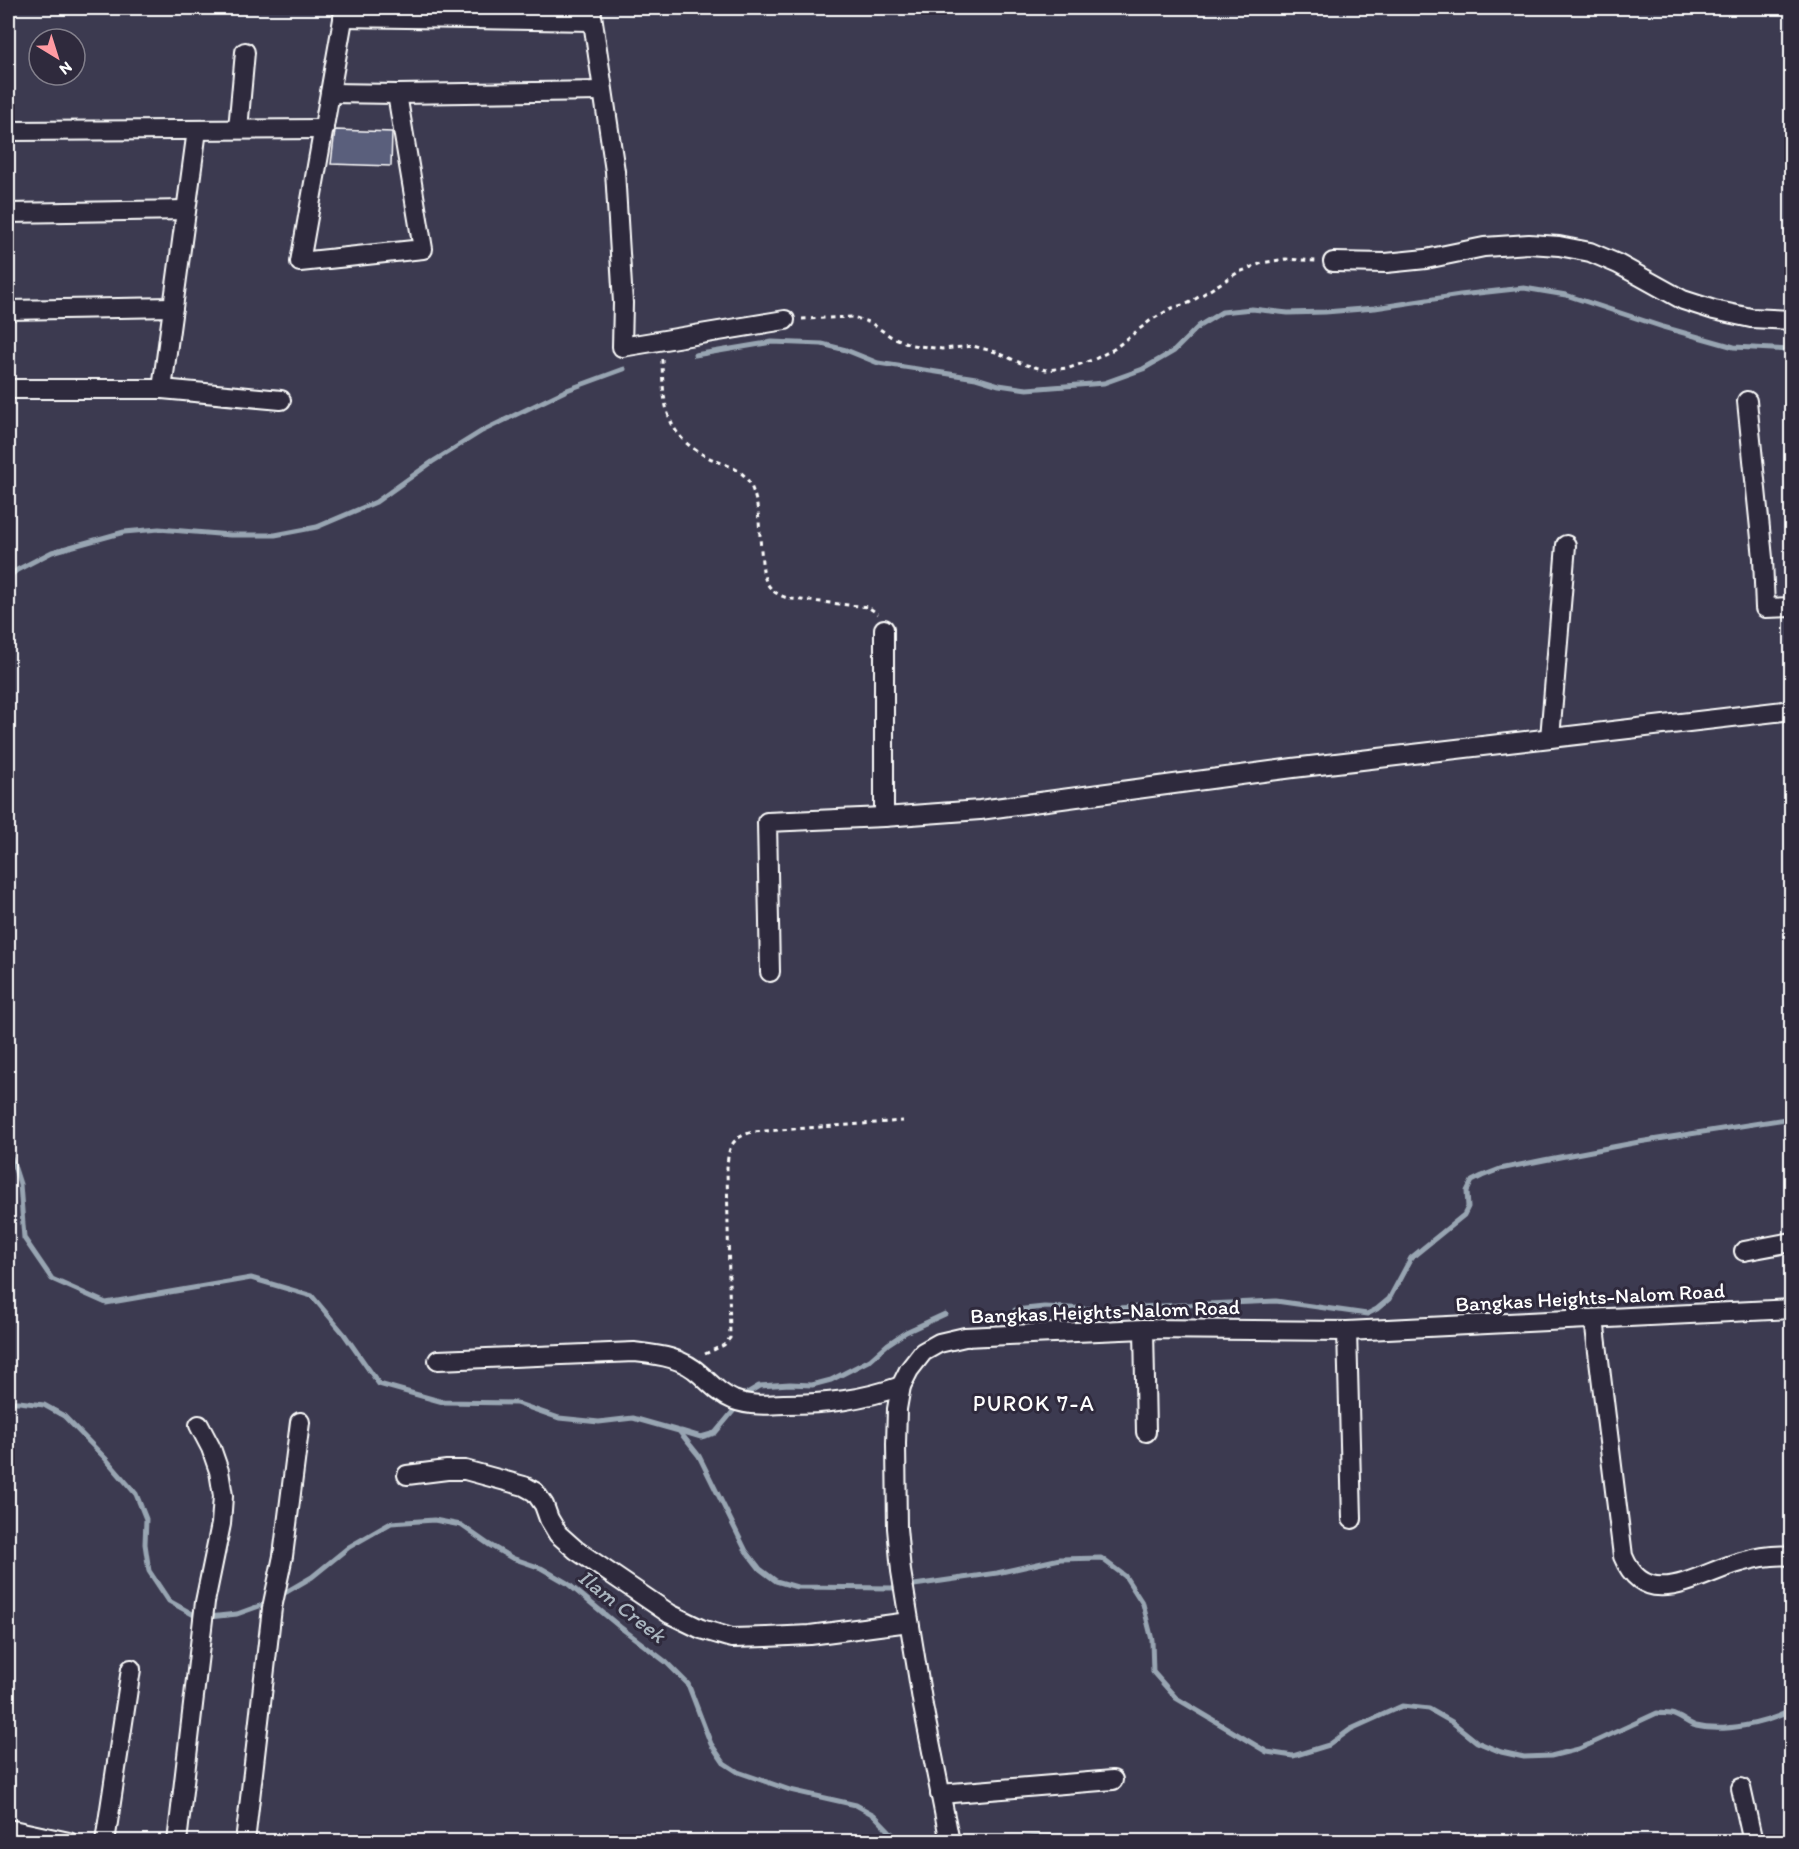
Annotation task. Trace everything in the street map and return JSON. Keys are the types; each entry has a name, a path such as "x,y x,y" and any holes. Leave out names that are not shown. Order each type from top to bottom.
{"street":[{"path":"397,94 423,249 300,262 344,12 591,14 615,171 623,303 622,348 785,320"},
{"path":"238,129 244,52"},
{"path":"330,93 602,91"},
{"path":"8,131 324,129"},
{"path":"162,389 197,130"},
{"path":"8,213 186,210"},
{"path":"1333,262 1386,263 1416,260 1484,247 1529,244 1559,246 1590,252 1618,264 1683,300 1714,310 1751,318 1791,320"},
{"path":"8,310 173,307"},
{"path":"8,390 162,389 281,400"},
{"path":"1747,401 1763,558 1765,608 1791,607"},
{"path":"1550,738 1566,545"},
{"path":"884,629 884,817"},
{"path":"770,972 767,822 980,810 1293,768 1791,710"},
{"path":"1744,1251 1791,1242"},
{"name":"Bangkas Heights-Nalom Road","path":"950,1842 923,1706 901,1571 897,1528 897,1409 901,1386 909,1370 923,1352 939,1343 965,1337 1144,1329 1347,1331 1791,1309"},
{"path":"1594,1319 1623,1556 1629,1569 1640,1581 1655,1586 1680,1584 1740,1562 1773,1554 1791,1556"},
{"path":"1144,1329 1146,1432"},
{"path":"1347,1331 1352,1519"},
{"path":"438,1360 634,1352 664,1355 685,1363 715,1389 735,1400 760,1405 847,1401 901,1386"},
{"path":"245,1842 272,1608 290,1506 300,1422"},
{"path":"177,1842 205,1602 221,1524 223,1496 219,1471 200,1425"},
{"path":"407,1475 465,1470 524,1486 535,1492 558,1534 576,1550 670,1614 700,1629 732,1638 767,1637 810,1635 909,1622"},
{"path":"105,1842 131,1669"},
{"path":"940,1794 1113,1780"},
{"path":"1741,1788 1753,1842"},
{"path":"8,1829 69,1842"}],"path":[{"path":"785,320 854,317 871,323 890,336 912,345 942,349 973,346 1046,370 1069,368 1114,349 1151,320 1172,308 1189,303 1237,273 1262,263 1286,259 1333,262"},
{"path":"662,340 665,405 673,427 685,443 696,452 732,467 746,477 758,509 762,567 766,582 772,590 781,597 792,599 868,607 877,612 884,629"},
{"path":"685,1363 717,1349 730,1338 727,1168 728,1153 736,1139 752,1132 903,1121"}],"building":[{"path":"335,130 392,132 391,166 331,164"}],"waterway":[{"path":"695,355 772,342 822,344 846,350 878,363 976,378 999,385 1027,389 1104,383 1143,369 1174,351 1199,326 1222,312 1252,309 1288,313 1325,312 1375,308 1524,288 1566,295 1663,327 1734,347 1792,350"},
{"path":"8,578 17,570 52,552 124,532 159,529 230,535 275,535 317,527 376,502 432,462 482,431 567,390 624,369"},
{"path":"1015,1310 1044,1307 1093,1309 1276,1301 1367,1314 1389,1299 1411,1258 1464,1215 1468,1207 1467,1191 1472,1181 1482,1176 1500,1169 1639,1142 1792,1118"},
{"path":"8,1147 20,1184 24,1238 52,1279 106,1303 251,1278 312,1296 344,1334 379,1384 443,1402 516,1403 559,1418 599,1422 633,1418 679,1431 699,1456 746,1551 760,1569 776,1581 797,1587 893,1588"},
{"path":"744,1395 759,1386 812,1385 831,1380 870,1360 906,1332 945,1314"},
{"name":"Ilam Creek","path":"8,1402 44,1405 64,1416 105,1458 136,1494 146,1519 145,1544 149,1571 169,1601 196,1616"},
{"path":"681,1431 701,1437 715,1433 735,1409"},
{"name":"Ilam Creek","path":"281,1595 312,1577 349,1547 391,1523 434,1520 461,1525 512,1558 541,1568 567,1583 666,1662 688,1684 711,1744 724,1763 738,1772 790,1790 856,1805 874,1815 900,1842"},
{"path":"914,1585 997,1573 1060,1559 1101,1558 1125,1576 1143,1604 1152,1640 1153,1672 1176,1698 1267,1752 1293,1756 1329,1745 1351,1729 1402,1706 1429,1709 1452,1722 1477,1742 1501,1752 1524,1757 1551,1756 1579,1749 1657,1713 1674,1715 1696,1726 1719,1728 1758,1723 1792,1710"},
{"name":"Ilam Creek","path":"209,1617 237,1614 265,1604"},
{"name":"Ilam Creek","path":"1004,1842 1062,1836 1087,1842"}],"district":[{"name":"PUROK 7-A","path":"1034,1403"}]}
